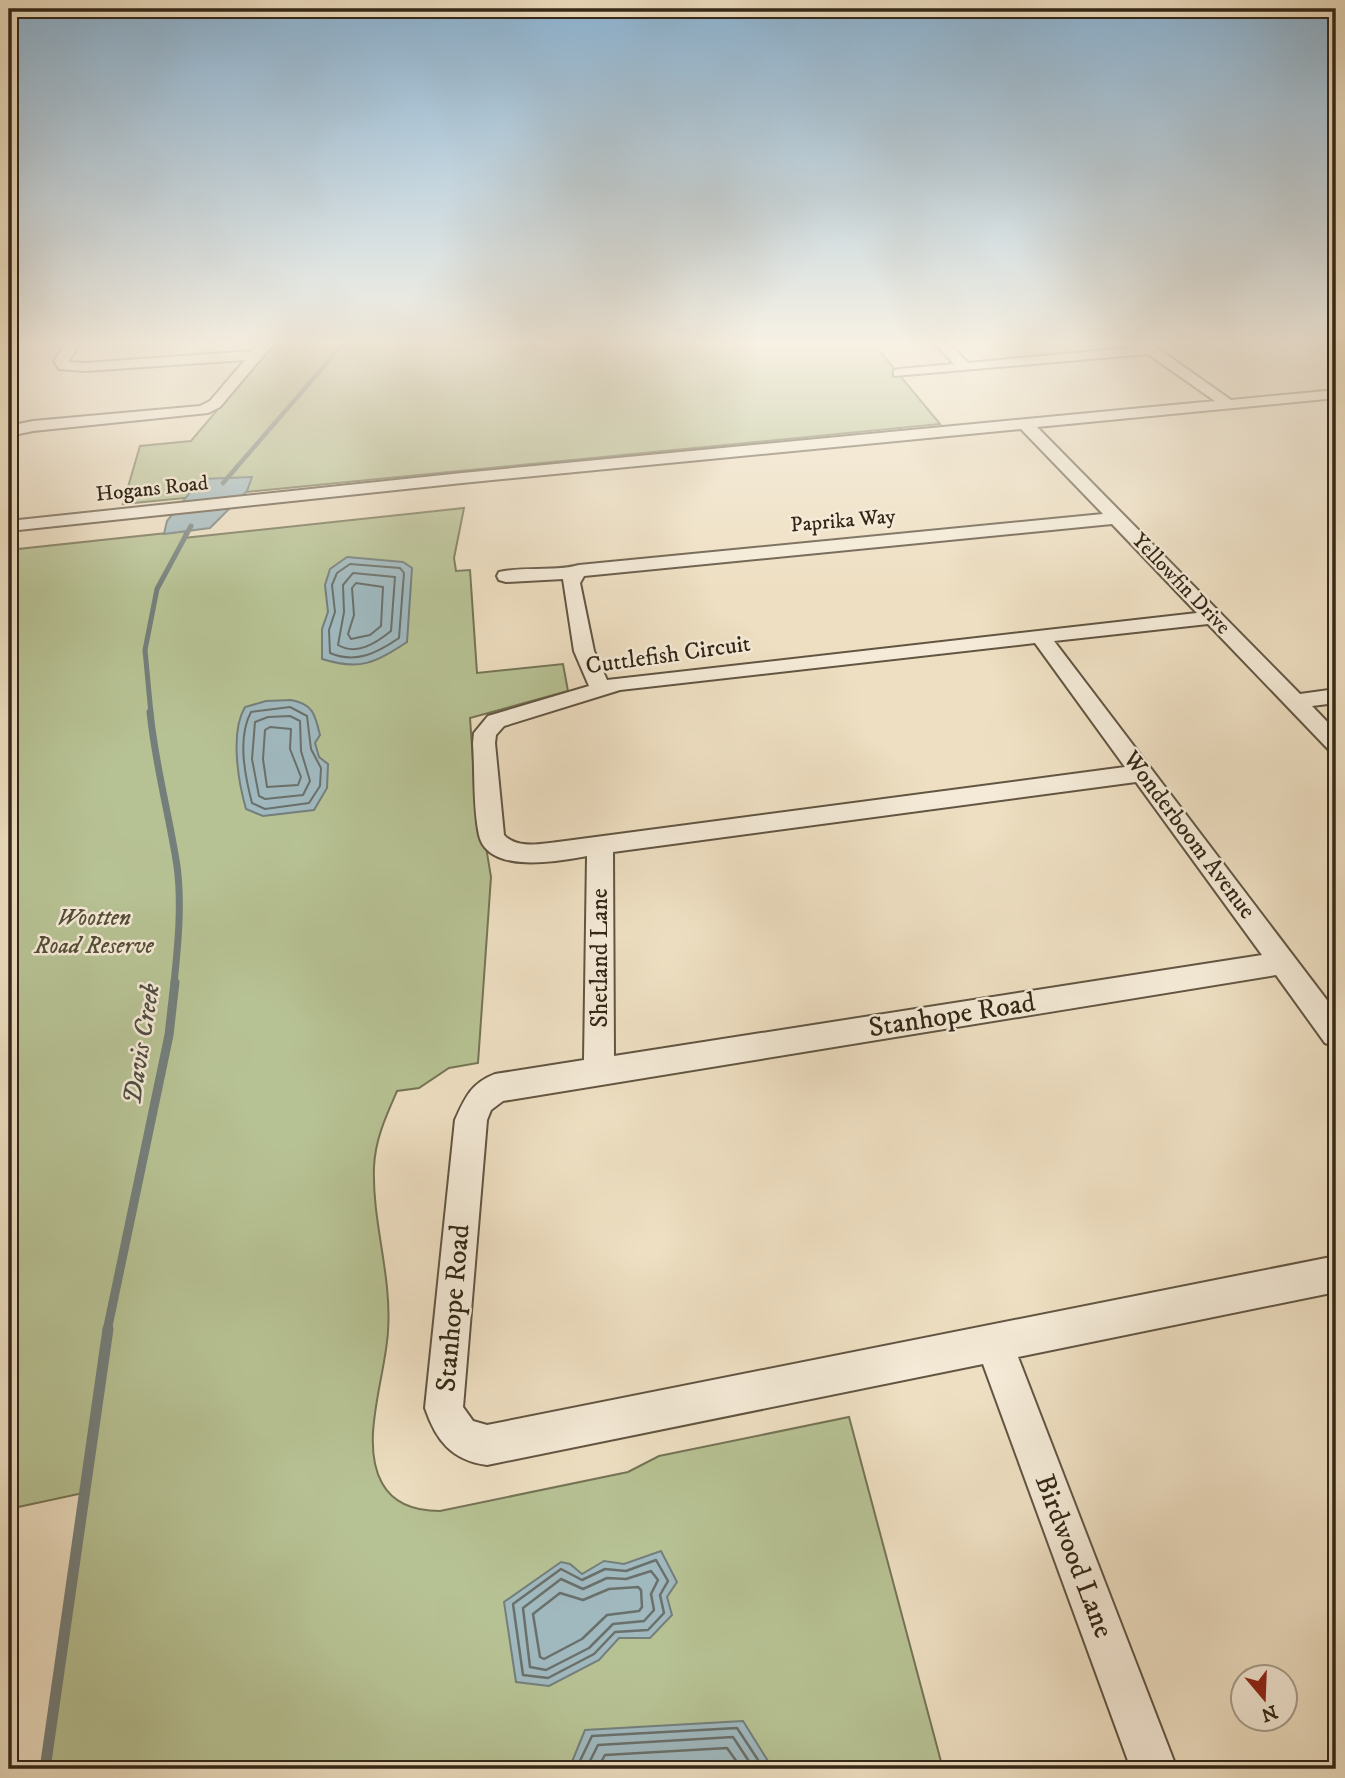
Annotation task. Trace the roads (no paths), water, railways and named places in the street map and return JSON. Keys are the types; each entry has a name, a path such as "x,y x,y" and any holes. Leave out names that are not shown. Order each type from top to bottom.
{"street":[{"path":"9,431 37,426"},
{"name":"Hogans Road","path":"9,526 466,478 490,486 573,484 878,453 900,442 1019,426"},
{"name":"Yellowfin Drive","path":"1027,426 1336,744"},
{"path":"900,442 915,449 960,444"},
{"name":"Paprika Way","path":"506,576 552,572 574,575 596,568 1117,518"},
{"path":"574,575 571,583 587,662 601,687"},
{"name":"Cuttlefish Circuit","path":"1142,773 523,853 498,847 491,830 484,743 485,733 496,721 601,687 1213,617"},
{"name":"Wonderboom Avenue","path":"1040,636 1336,1034"},
{"path":"1295,701 1336,696"},
{"name":"Shetland Lane","path":"600,845 600,1071"},
{"name":"Stanhope Road","path":"1284,963 495,1088 486,1094 474,1110 444,1397 448,1420 464,1440 487,1445 1336,1274"},
{"name":"Birdwood Lane","path":"994,1343 1154,1769"}],"water":[{"path":"252,477 247,491 210,528 164,534 167,521 201,479"},
{"path":"347,557 403,562 412,568 407,642 367,663 335,663 322,659 322,629 328,612 325,585 330,569"},
{"path":"291,700 304,704 312,711 320,735 315,743 319,757 328,764 327,788 314,810 263,816 246,809 243,798 237,757 240,717 245,707 266,701"},
{"path":"661,1551 677,1582 667,1597 672,1615 650,1638 619,1638 599,1660 549,1686 516,1682 504,1602 561,1562 570,1564 582,1574 604,1561 624,1564"},
{"path":"743,1721 773,1769 569,1769 585,1730"}],"waterway":[{"name":"Davis Creek","path":"223,483 272,426"},
{"name":"Davis Creek","path":"151,714 145,650 157,589 191,526"},
{"name":"Davis Creek","path":"150,712 177,866 179,924 174,983"},
{"name":"Davis Creek","path":"107,1331 169,1035 175,982"},
{"name":"Davis Creek","path":"45,1769 108,1329"}],"park label":[{"name":"Wootten Road Reserve","path":"94,932"}]}
